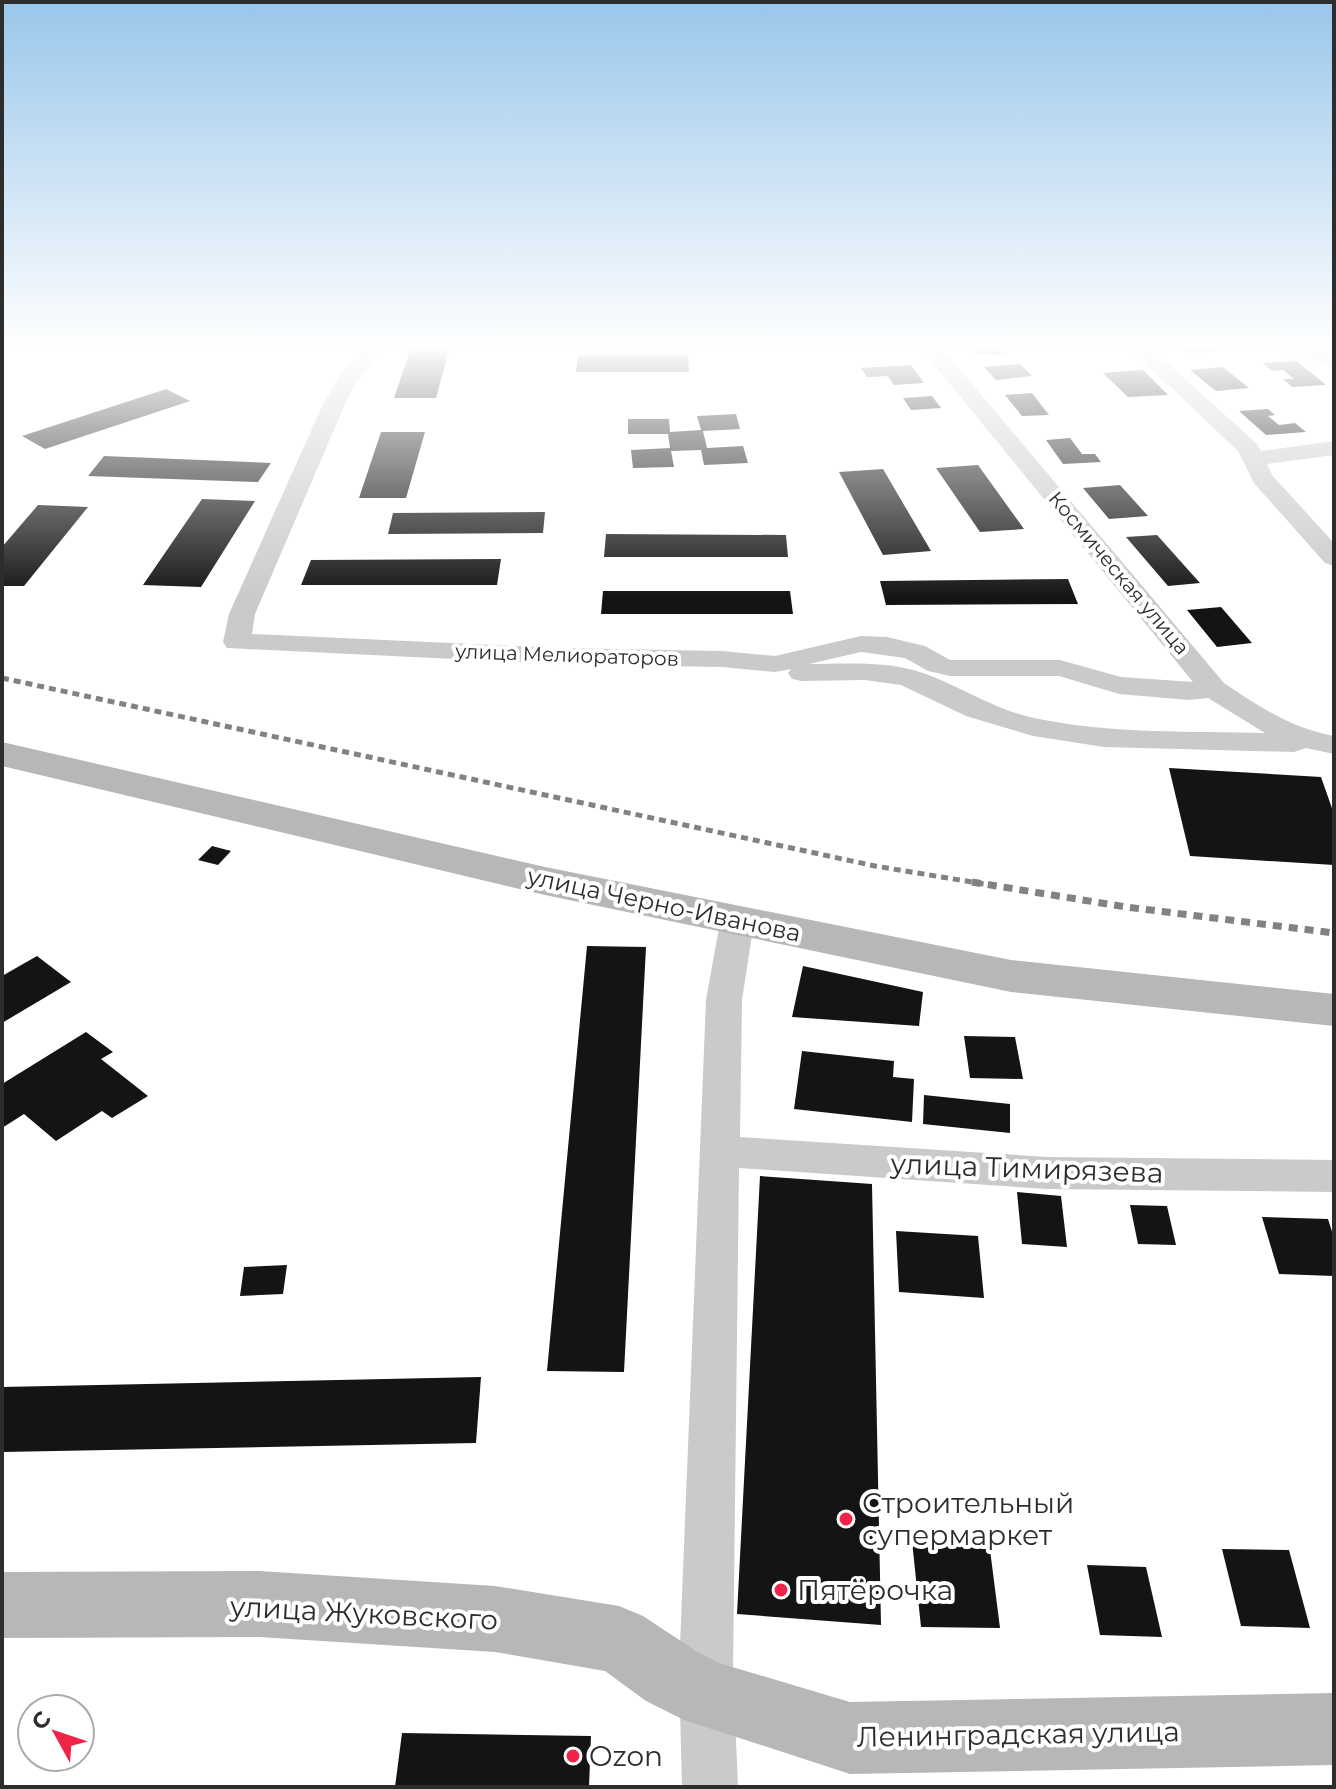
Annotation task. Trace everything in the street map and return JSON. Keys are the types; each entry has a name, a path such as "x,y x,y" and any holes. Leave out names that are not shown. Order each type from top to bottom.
{"main road":[{"name":"улица Черно-Иванова","path":"2,754 545,881 1011,976 1334,1010"},
{"name":"улица Жуковского","path":"2,1605 259,1604 495,1619 619,1640 671,1676 709,1695"},
{"name":"Ленинградская улица","path":"709,1695 850,1738 1334,1729"}],"street":[{"name":"улица Мелиораторов","path":"322,430 242,614 237,642 557,656 722,659 775,664 861,644 887,645 915,652 950,668 1060,668 1133,687 1189,691 1214,689"},
{"name":"Космическая улица","path":"1000,430 1167,628 1214,689 1266,724 1331,743"},
{"path":"1229,430 1248,448 1262,478 1334,558"},
{"path":"1254,459 1334,448"},
{"path":"775,664 788,671 808,674 865,672 907,677 976,710 1033,727 1104,738 1331,743"},
{"path":"1188,740 1217,714 1219,706 1214,689"},
{"path":"710,1787 706,1670 719,1151 724,1000 737,922"},
{"name":"улица Тимирязева","path":"719,1151 1047,1173 1334,1176"}],"building":[{"path":"39,430 101,430 45,449 22,436"},
{"path":"628,430 712,430 703,431 707,448 743,446 748,463 704,465 701,450 671,451 674,467 633,468 631,450 670,448 668,434 628,434"},
{"path":"1261,430 1306,432 1266,435"},
{"path":"381,432 425,432 406,498 359,498"},
{"path":"1070,438 1082,454 1095,454 1101,462 1063,464 1046,440"},
{"path":"104,456 271,463 258,482 88,476"},
{"path":"978,465 1024,529 980,532 936,468"},
{"path":"883,469 931,551 883,555 839,472"},
{"path":"1120,485 1148,516 1109,519 1083,488"},
{"path":"202,499 255,501 201,587 143,585"},
{"path":"38,505 88,507 24,586 2,586 2,547"},
{"path":"545,512 543,533 388,534 393,513"},
{"path":"606,534 786,535 788,557 604,557"},
{"path":"1157,535 1200,583 1168,586 1126,537"},
{"path":"501,559 497,585 301,585 311,560"},
{"path":"1068,579 1078,604 886,605 880,581"},
{"path":"603,591 790,591 793,614 601,614"},
{"path":"1221,607 1252,643 1217,647 1187,610"},
{"path":"1169,768 1321,777 1334,814 1334,865 1190,856"},
{"path":"212,846 231,851 218,865 198,860"},
{"path":"587,946 646,947 624,1372 547,1371"},
{"path":"37,956 71,982 2,1023 2,976"},
{"path":"803,966 923,992 919,1026 792,1017"},
{"path":"86,1032 113,1052 101,1059 148,1096 112,1118 102,1111 56,1141 24,1114 2,1128 2,1084"},
{"path":"964,1036 1015,1037 1023,1079 970,1078"},
{"path":"802,1051 894,1061 893,1077 914,1079 912,1122 794,1109"},
{"path":"924,1095 1010,1104 1010,1133 923,1124"},
{"path":"760,1176 872,1184 881,1625 737,1614"},
{"path":"1017,1192 1061,1196 1067,1247 1022,1244"},
{"path":"1130,1205 1167,1206 1176,1245 1138,1244"},
{"path":"1262,1217 1328,1219 1334,1238 1334,1276 1279,1274"},
{"path":"896,1231 978,1236 984,1298 899,1292"},
{"path":"287,1265 283,1294 240,1296 244,1267"},
{"path":"481,1377 476,1443 2,1452 2,1387"},
{"path":"912,1541 989,1542 1000,1628 921,1627"},
{"path":"1222,1549 1289,1550 1310,1628 1241,1626"},
{"path":"1087,1565 1146,1567 1162,1637 1100,1635"},
{"path":"402,1733 591,1736 589,1787 395,1787"}],"railway":[{"path":"2,678 875,866 984,884"},
{"path":"972,882 1126,907 1334,933"}],"place":[{"name":"Строительный супермаркет","path":"846,1519"},
{"name":"Пятёрочка","path":"781,1590"},
{"name":"Ozon","path":"573,1756"}]}
